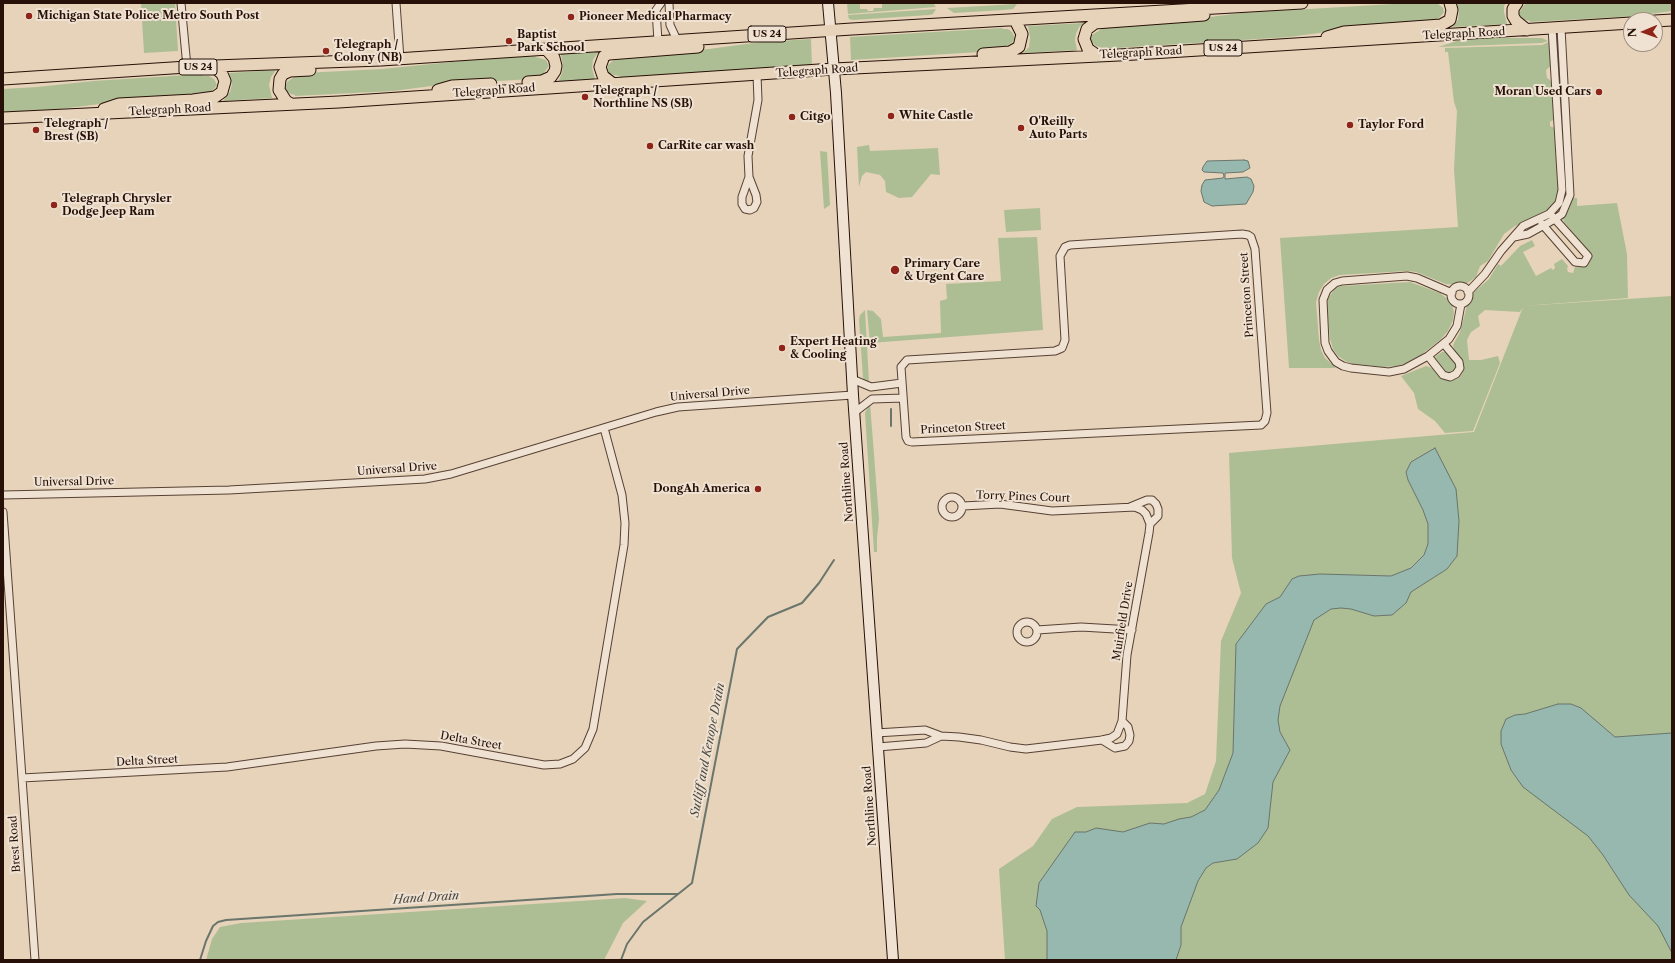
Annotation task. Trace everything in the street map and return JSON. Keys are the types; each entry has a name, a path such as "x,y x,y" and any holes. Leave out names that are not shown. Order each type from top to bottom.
{"main road":[{"name":"Northline Road","path":"828,3 834,70 853,395 893,960"},
{"name":"US 24","path":"3,79 187,67 400,59 830,30 1302,3"},
{"path":"1308,43 1344,32 1441,25 1450,20 1452,10 1450,3"},
{"path":"1517,3 1513,10 1514,16 1516,21 1526,30"},
{"path":"1098,56 1088,48 1084,39 1087,29 1095,24 1205,15 1224,7"},
{"path":"860,68 880,61 1010,52 1019,47 1022,34 1015,20"},
{"name":"Telegraph Road","path":"3,118 290,104 860,68 1098,56 1623,24"},
{"path":"612,84 603,76 600,67 604,56 609,54 615,52 706,46 734,42 743,36"},
{"path":"414,96 452,86 542,81 551,77 556,66 554,58 546,48"},
{"path":"290,104 282,95 279,86 283,74 290,71 382,66 412,58"},
{"path":"86,114 119,104 215,98 222,92 225,81 222,74 213,66"},
{"path":"3,86 36,84 68,75"}],"street":[{"path":"181,3 187,67"},
{"path":"396,3 400,59"},
{"path":"658,41 656,10 661,3"},
{"path":"669,3 670,25 677,40"},
{"path":"1514,237 1528,234 1555,220 1562,214 1570,195 1566,122 1557,28"},
{"path":"1468,292 1485,274 1501,251 1523,226 1549,214 1559,203 1562,190 1558,122 1557,28"},
{"path":"749,177 748,156 758,100 757,75"},
{"path":"1558,122 1566,122"},
{"path":"1538,220 1575,262 1584,263 1588,256 1549,214"},
{"name":"Princeton Street","path":"1242,234 1251,238 1254,243 1266,412 1265,421 1261,425 912,442 906,437 903,398 901,367 906,360 1055,351 1062,348 1065,340 1060,256 1062,250 1067,246 1242,234"},
{"path":"1452,293 1417,278 1407,276 1342,281 1330,286 1324,294 1322,308 1326,347 1330,356 1343,366 1375,372 1389,372 1410,367 1444,344 1453,334 1461,304 1468,300 1468,292 1465,288 1460,286 1455,288 1452,293 1453,301 1461,304"},
{"path":"1428,356 1443,375 1450,377 1456,374 1460,368 1459,362 1444,344"},
{"path":"852,379 871,387 902,383"},
{"name":"Universal Drive","path":"3,495 229,490 425,479 451,474 656,412 678,407 853,395"},
{"path":"855,412 872,399 903,398"},
{"name":"Delta Street","path":"22,778 227,767 376,746 405,744 441,746 544,764 560,764 573,759 585,748 593,729 624,545 625,524 622,495 604,428"},
{"name":"Muirfield Drive","path":"1102,740 1111,738 1117,734 1122,721 1127,655 1150,524 1158,516 1158,509 1152,500 1143,500 1130,507"},
{"name":"Torry Pines Court","path":"962,506 1000,504 1052,511 1130,507"},
{"path":"1130,507 1142,510 1149,519 1150,524"},
{"name":"Brest Road","path":"3,512 35,960"},
{"path":"1038,630 1081,627 1132,630"},
{"name":"Muirfield Drive","path":"1102,740 1115,748 1125,746 1129,741 1130,735 1128,727 1122,721"},
{"path":"876,733 925,730 941,736 981,740 1026,749 1102,740"},
{"path":"878,747 926,743 941,736"}],"green space":[{"path":"141,3 175,3 178,51 144,53"},
{"path":"847,3 860,3 860,9 867,9 868,11 873,11 874,8 882,8 882,3 933,3 936,7 848,14"},
{"path":"1410,3 1438,4 1443,8 1444,12 1433,22 1334,31 1289,37 1100,49 1100,47 1096,46 1090,40 1092,35 1105,27 1187,20 1241,13"},
{"path":"1457,3 1506,3 1504,6 1504,12 1507,24 1453,27 1458,20 1459,11"},
{"path":"1528,3 1672,3 1672,11 1623,12 1623,17 1530,22 1524,20 1519,13 1524,5"},
{"path":"1017,4 1013,9 954,13 947,8"},
{"path":"936,9 933,14 929,15 853,20 849,19 848,15"},
{"path":"1084,23 1079,27 1076,34 1075,40 1077,50 1023,53 1029,47 1030,37 1028,26"},
{"path":"1002,28 1008,29 1012,32 1015,38 1012,43 996,51 851,60 850,37"},
{"path":"1542,38 1548,41 1542,43 1438,47 1463,39"},
{"path":"811,39 812,66 620,78 620,76 609,73 607,69 608,65 615,59 625,56 624,54 709,49 761,42"},
{"path":"1549,42 1551,66 1546,70 1547,78 1553,84 1555,119 1550,122 1550,126 1555,128 1560,188 1553,206 1547,213 1515,226 1504,234 1488,261 1480,266 1476,277 1466,284 1446,284 1416,272 1407,271 1340,275 1331,278 1324,284 1319,292 1316,302 1321,350 1325,358 1336,368 1289,368 1280,238 1458,227 1454,169 1457,111 1454,102 1448,52 1445,52 1445,48 1542,45"},
{"path":"598,52 593,60 592,68 595,79 558,82 563,66 561,54"},
{"path":"535,56 546,60 549,66 543,74 532,79 447,84 393,91 295,96 286,91 285,88 287,82 303,73 382,69 461,61"},
{"path":"276,70 271,77 269,85 272,98 223,101 230,92 232,84 229,73"},
{"path":"203,74 203,76 209,76 214,79 217,85 212,91 206,94 60,109 3,112 3,89 93,81"},
{"path":"869,145 870,151 938,148 940,175 931,174 912,197 899,198 886,192 885,181 880,175 866,172 862,176 859,187 857,147"},
{"path":"820,151 827,152 830,205 824,209"},
{"path":"1571,198 1577,198 1577,206 1617,203 1627,254 1628,298 1523,306 1672,296 1672,960 1005,960 999,869 1033,846 1052,819 1077,807 1187,803 1205,794 1216,761 1221,641 1241,593 1232,558 1229,453 1474,432 1523,307 1520,312 1485,310 1478,316 1480,326 1471,332 1467,340 1469,360 1481,360 1498,356 1500,363 1473,431 1445,433 1435,421 1418,409 1414,393 1401,376 1426,366 1432,368 1442,379 1451,381 1459,378 1463,372 1463,360 1454,349 1453,345 1460,332 1468,302 1474,292 1489,279 1498,264 1501,266 1520,246 1532,240 1535,246 1523,252 1536,276 1551,268 1553,270 1555,268 1554,264 1562,259 1568,266 1568,272 1573,273 1575,267 1583,267 1586,264 1589,252 1564,222 1563,218"},
{"path":"1040,208 1041,230 1006,232 1004,210"},
{"path":"1037,237 1043,330 870,343 867,310 873,311 881,319 883,337 941,333 940,301 947,299 946,284 1001,281 998,238"},
{"path":"1410,282 1440,293 1451,302 1454,312 1453,320 1448,331 1441,339 1421,355 1407,363 1397,366 1383,367 1355,364 1347,362 1338,356 1333,349 1330,339 1327,306 1328,299 1335,288 1342,286"},
{"path":"865,310 869,383 863,378 859,320 860,315"},
{"path":"1442,352 1445,352 1455,363 1455,369 1453,372 1450,373 1445,371 1435,359 1435,357"},
{"path":"870,403 879,519 877,552 874,552 865,413"},
{"path":"625,898 647,901 623,923 604,960 206,960 212,939 220,927 241,923"}],"water":[{"path":"1207,161 1248,161 1250,168 1243,172 1225,173 1225,179 1247,177 1251,179 1254,186 1253,192 1246,204 1212,206 1204,202 1201,191 1205,180 1223,178 1224,176 1223,173 1204,172 1202,170"},
{"path":"1435,448 1456,489 1459,521 1457,556 1447,569 1411,592 1406,603 1392,615 1374,616 1351,609 1341,608 1331,609 1314,620 1280,706 1278,720 1280,732 1290,750 1273,782 1268,828 1258,843 1237,859 1213,863 1206,868 1198,881 1181,927 1181,945 1176,960 1047,960 1047,931 1040,910 1036,906 1039,883 1075,832 1086,832 1096,828 1123,832 1150,823 1164,824 1191,817 1205,810 1219,790 1233,753 1236,644 1266,604 1280,597 1292,579 1299,576 1320,574 1391,576 1411,568 1424,555 1428,544 1428,524 1423,510 1408,480 1406,472 1411,462"},
{"path":"1558,704 1571,704 1581,708 1615,737 1672,733 1672,953 1658,926 1629,895 1603,855 1588,836 1523,787 1511,770 1501,744 1501,731 1506,719 1515,715 1525,714"}],"waterway":[{"name":"Sutliff and Kenope Drain","path":"891,409 891,426"},
{"name":"Sutliff and Kenope Drain","path":"621,960 627,944 643,922 692,883 737,649 768,617 802,603 819,583 834,560"},
{"name":"Hand Drain","path":"200,960 213,926 218,922 226,920 617,894 678,894"}],"place":[{"name":"Michigan State Police Metro South Post","path":"29,16"},
{"name":"Pioneer Medical Pharmacy","path":"571,17"},
{"name":"Baptist Park School","path":"509,41"},
{"name":"Telegraph / Colony (NB)","path":"326,51"},
{"name":"Moran Used Cars","path":"1599,92"},
{"name":"Telegraph / Northline NS (SB)","path":"585,97"},
{"name":"White Castle","path":"891,116"},
{"name":"Citgo","path":"792,117"},
{"name":"Taylor Ford","path":"1350,125"},
{"name":"O'Reilly Auto Parts","path":"1021,128"},
{"name":"Telegraph / Brest (SB)","path":"36,130"},
{"name":"CarRite car wash","path":"650,146"},
{"name":"Telegraph Chrysler Dodge Jeep Ram","path":"54,205"},
{"name":"Primary Care & Urgent Care","path":"895,270"},
{"name":"Expert Heating & Cooling","path":"782,348"},
{"name":"DongAh America","path":"758,489"}]}
